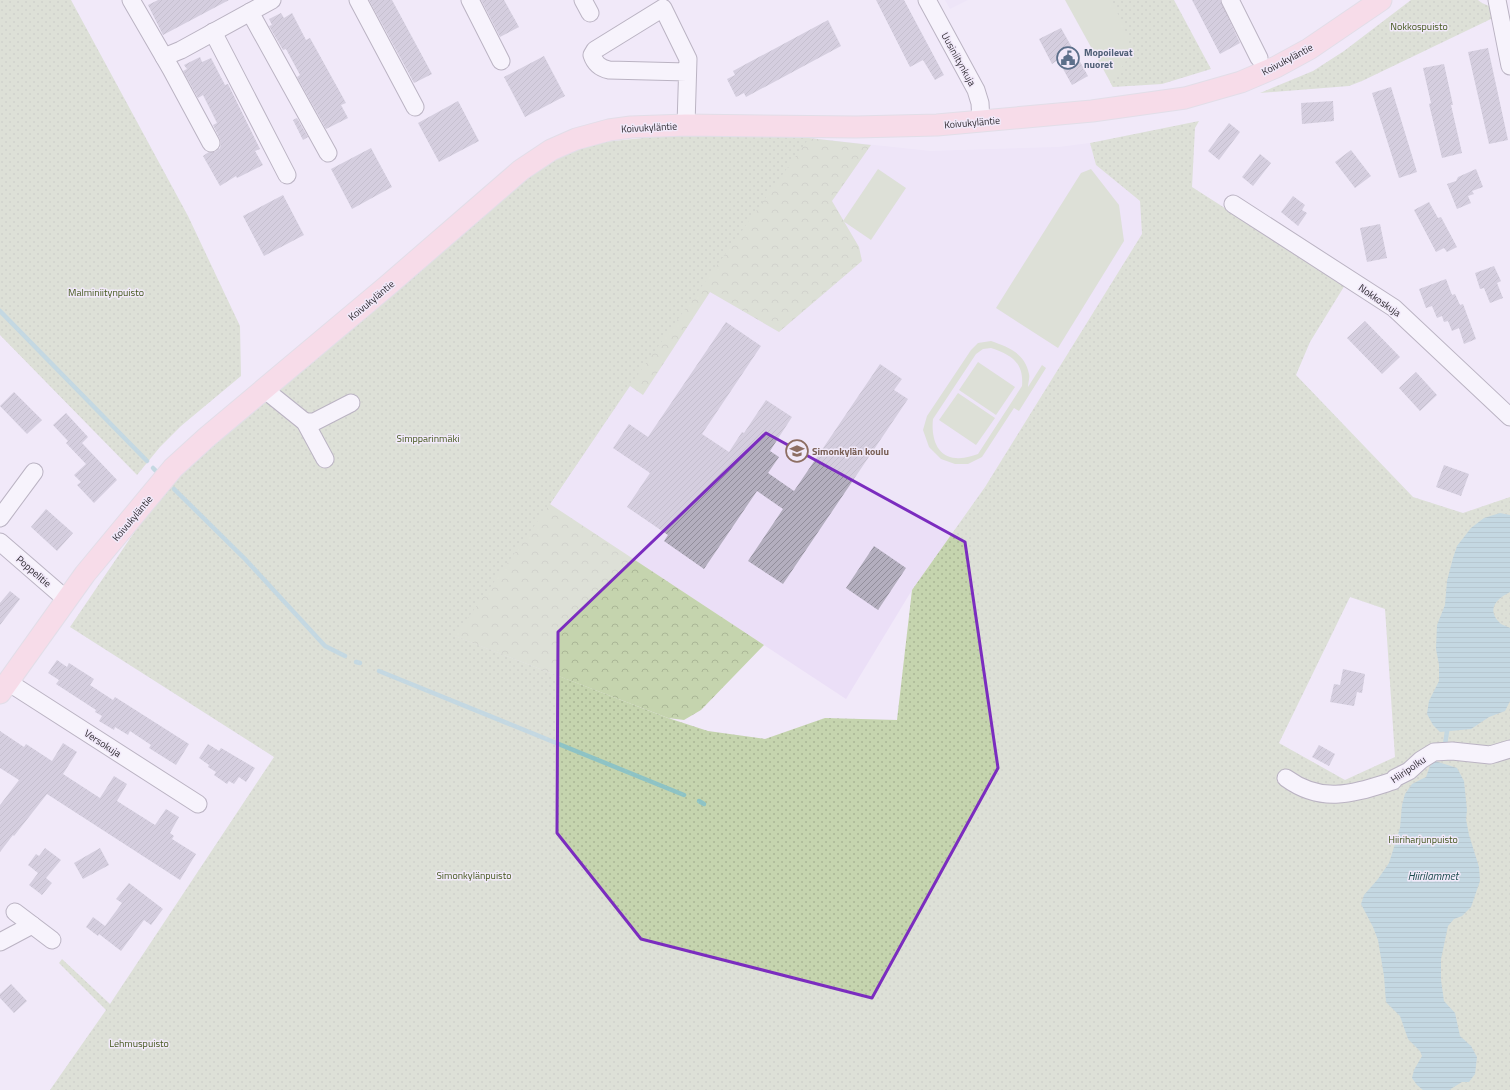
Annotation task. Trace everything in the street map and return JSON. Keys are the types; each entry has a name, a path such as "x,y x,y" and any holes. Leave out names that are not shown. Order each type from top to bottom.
{"main road":[{"name":"Koivukyläntie","path":"4,687 85,574 173,468 207,437 515,176 539,157 563,144 609,130 631,127 686,125 856,127 937,125 1092,111 1185,98 1241,82 1276,67 1309,48 1381,0"}],"street":[{"path":"131,0 211,143"},
{"path":"164,57 181,50 272,0"},
{"path":"358,0 415,106"},
{"path":"470,0 501,61"},
{"name":"Uusiniitynkuja","path":"927,0 976,90 980,103 981,121"},
{"path":"1230,0 1259,58"},
{"path":"1497,0 1510,66"},
{"path":"686,125 688,59 663,8 595,50 592,55 594,61 600,68 609,70 687,72"},
{"path":"250,12 328,153"},
{"path":"213,32 287,175"},
{"name":"Nokkoskuja","path":"1233,204 1394,308 1510,417"},
{"path":"264,389 305,422 325,459"},
{"path":"305,422 314,422 351,403"},
{"path":"0,518 34,472"},
{"name":"Poppelitie","path":"0,542 67,600"},
{"name":"Versokuja","path":"4,687 198,804"},
{"name":"Hiiripolku","path":"1286,778 1296,786 1319,794 1347,794 1393,781 1395,778 1409,771 1421,760 1434,752 1452,751 1490,755 1510,749"},
{"path":"15,912 52,940"},
{"path":"0,942 32,925"}],"highlighted area":[{"path":"766,433 965,542 998,768 872,998 641,939 557,833 558,632"}],"shaded area":[{"path":"945,0 968,0 950,9"},
{"name":"Simonkylän koulu","path":"809,138 930,151 1059,147 1090,143 1096,165 1140,201 1142,234 985,487 912,590 846,699 550,504 623,395"}],"green space":[{"name":"Malminiitynpuisto","path":"0,0 71,0 188,216 240,326 241,376 181,426 160,447 137,475 0,335"},
{"path":"1065,0 1137,0 1131,55 1113,87"},
{"path":"1111,0 1174,0 1211,69 1162,84 1113,87 1110,82 1125,63 1128,56 1129,43"},
{"name":"Nokkospuisto","path":"1411,0 1478,0 1489,6 1493,18 1349,86 1260,93 1313,71 1344,51"},
{"name":"Simonkylänpuisto","path":"1199,121 1195,128 1192,187 1345,285 1310,342 1296,375 1413,497 1463,513 1510,497 1510,1090 50,1090 106,1010 59,963 62,959 110,1004 274,757 70,627 167,484 288,379 544,164 592,143 685,134 809,138 623,395 550,504 455,636 668,718 708,731 765,739 825,718 897,720 912,590 985,487 1142,234 1140,201 1096,165 1090,143","holes":["1350,597 1385,609 1395,757 1345,780 1279,743"]},
{"path":"685,134 809,138 871,145 832,201 859,247 862,261 779,332 710,292 643,395 630,386 550,504 764,645 701,710 684,720 668,718 454,636"},
{"path":"878,169 906,188 871,240 843,221"},
{"path":"1091,169 1119,205 1124,241 1058,348 996,308 1081,173"},
{"path":"991,341 1004,346 1020,356 1027,367 1029,374 1028,387 1042,365 1046,368 1019,411 1014,408 982,457 968,464 955,464 941,459 929,447 923,430 927,416 971,350 978,343","holes":["991,348 1011,357 1015,361 1021,371 1022,386 978,454 962,458 949,457 939,450 936,444 933,432 933,419 976,354 983,349"]},
{"path":"978,362 1015,387 996,415 959,390"},
{"path":"958,393 995,418 976,445 939,420"}],"water":[{"path":"1500,513 1510,515 1510,592 1498,600 1495,604 1494,612 1495,617 1500,623 1510,628 1510,701 1505,711 1489,717 1471,729 1440,732 1433,725 1427,714 1429,701 1439,681 1439,665 1436,649 1437,625 1445,605 1447,581 1453,558 1457,546 1471,528 1484,518"},
{"name":"Hiirilammet","path":"1435,761 1457,768 1464,781 1467,810 1466,819 1469,835 1479,867 1480,881 1471,907 1462,916 1454,919 1448,926 1441,959 1441,980 1444,1001 1455,1013 1460,1036 1471,1046 1477,1057 1475,1074 1469,1082 1462,1082 1449,1090 1423,1090 1412,1078 1414,1070 1422,1056 1420,1051 1408,1039 1400,1016 1386,1002 1384,976 1378,940 1361,904 1364,895 1389,863 1400,828 1402,805 1405,794 1412,784 1426,777 1430,766"}],"building":[{"path":"158,0 229,0 163,35 148,5"},
{"path":"369,0 392,0 432,74 414,83"},
{"path":"481,0 504,0 519,27 500,37"},
{"path":"876,0 904,0 944,75 935,80 923,60 910,67"},
{"path":"1192,0 1220,0 1240,43 1220,54"},
{"path":"281,13 284,18 292,13 306,40 310,38 346,103 341,105 348,118 326,129 297,77 300,75 286,49 283,50 269,26 272,25 269,19"},
{"path":"828,20 841,46 746,97 744,93 736,97 727,79 735,75 733,71"},
{"path":"1061,28 1088,76 1072,85 1058,60 1052,64 1039,39"},
{"path":"1488,48 1508,140 1489,144 1468,52"},
{"path":"544,56 565,96 525,117 504,77"},
{"path":"200,57 202,62 211,58 225,85 228,84 260,149 255,151 263,165 237,178 236,176 220,186 203,156 209,152 215,152 220,148 220,139 213,125 217,123 203,95 198,98 183,71 187,69 184,65"},
{"path":"1444,64 1453,105 1451,105 1462,153 1442,158 1429,104 1431,103 1423,68"},
{"path":"1391,87 1417,172 1399,178 1372,93"},
{"path":"458,101 479,141 439,162 418,123"},
{"path":"1333,101 1334,121 1302,124 1301,103"},
{"path":"297,118 308,137 303,140 293,120"},
{"path":"1229,123 1240,132 1219,160 1208,151"},
{"path":"371,148 392,187 352,209 331,169"},
{"path":"1351,150 1371,176 1355,188 1335,162"},
{"path":"1260,154 1271,163 1253,186 1242,177"},
{"path":"1476,169 1483,187 1472,191 1474,194 1468,196 1471,203 1457,209 1447,184 1456,181 1458,177"},
{"path":"283,195 304,235 264,256 243,216"},
{"path":"1293,196 1305,205 1302,210 1307,213 1298,226 1281,212"},
{"path":"1429,202 1438,218 1441,217 1457,247 1447,252 1444,248 1436,252 1414,210"},
{"path":"1380,224 1387,258 1367,262 1360,228"},
{"path":"1494,266 1501,281 1497,283 1503,298 1490,303 1484,288 1480,289 1475,273"},
{"path":"1446,279 1452,295 1455,294 1460,305 1463,304 1476,339 1464,344 1459,328 1452,331 1448,321 1444,322 1442,316 1437,318 1432,306 1426,308 1419,289"},
{"path":"1365,321 1400,357 1382,374 1347,338"},
{"path":"726,322 761,346 702,434 729,452 742,432 744,433 766,400 792,417 770,451 779,457 768,473 794,491 880,364 902,379 894,390 908,399 783,584 748,561 783,509 757,491 704,569 664,541 668,535 627,507 650,473 613,448 629,424 648,437"},
{"path":"1416,372 1437,395 1420,411 1399,388"},
{"path":"14,392 42,420 27,434 0,406"},
{"path":"66,413 88,437 82,443 117,480 94,503 77,485 81,482 74,475 86,464 66,443 68,441 53,425"},
{"path":"1444,465 1469,474 1461,496 1436,487"},
{"path":"46,509 73,533 57,551 31,527"},
{"path":"874,546 906,568 878,610 846,588"},
{"path":"10,591 20,599 0,625 0,603"},
{"path":"57,660 67,667 69,663 94,679 90,685 113,700 115,697 189,744 176,765 149,748 151,745 130,731 128,735 115,727 114,730 99,721 102,716 95,712 96,710 56,684 59,680 48,673"},
{"path":"1343,669 1365,674 1362,693 1357,692 1354,706 1330,702 1334,684 1340,685"},
{"path":"0,731 24,747 26,744 52,761 63,743 77,752 63,774 100,798 114,776 127,784 117,801 155,825 166,809 179,817 170,833 174,836 172,839 196,854 180,880 47,794 0,852 0,805 19,780 0,768"},
{"path":"208,744 219,751 221,748 255,768 246,782 239,777 234,784 229,781 227,784 214,775 216,772 208,767 209,765 199,758"},
{"path":"1319,745 1335,754 1329,766 1312,757"},
{"path":"45,848 61,860 46,878 52,883 42,895 29,885 38,873 28,865 36,854 39,856"},
{"path":"100,848 109,865 83,879 74,863"},
{"path":"129,883 163,909 151,925 144,920 121,951 99,934 98,936 86,927 93,917 105,926 122,903 116,899"},
{"path":"11,984 27,1001 14,1013 0,998 0,994"}],"waterway":[{"path":"0,311 147,461"},
{"path":"153,468 156,471"},
{"path":"174,489 245,559 325,646 345,656"},
{"path":"356,662 360,663"},
{"path":"379,671 684,795"},
{"path":"1445,745 1447,731"},
{"path":"699,801 704,804"}],"place":[{"name":"Mopoilevat nuoret","path":"1068,58"},
{"name":"Simonkylän koulu","path":"797,451"}],"park label":[{"name":"Simpparinmäki","path":"428,438"},
{"name":"Hiiriharjunpuisto","path":"1423,839"},
{"name":"Lehmuspuisto","path":"139,1043"}]}
